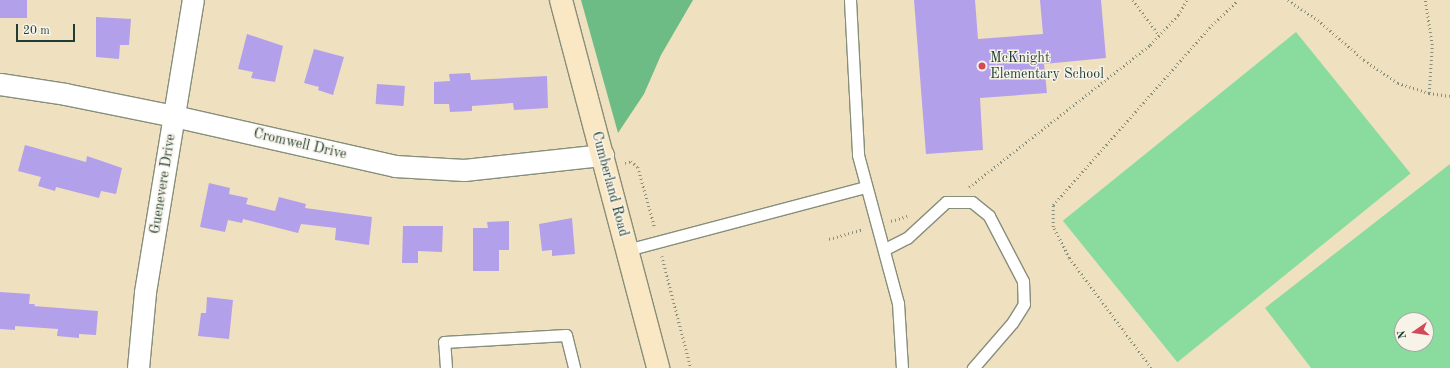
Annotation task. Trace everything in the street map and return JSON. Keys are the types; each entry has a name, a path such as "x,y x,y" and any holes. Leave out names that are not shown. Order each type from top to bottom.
{"main road":[{"name":"Cumberland Road","path":"561,0 658,368"}],"street":[{"name":"Guenevere Drive","path":"138,368 145,292 193,0"},
{"name":"Cromwell Drive","path":"0,84 65,94 174,116 395,166 428,169 500,167 603,155"}],"lane":[{"path":"850,0 858,155 876,226 885,250 898,304 902,368"},
{"path":"627,250 866,187"},
{"path":"885,250 907,238 946,202 972,202 989,216 1023,281 1024,304 1012,323 973,368"},
{"path":"446,368 444,342 566,335 574,368"}],"path":[{"path":"1133,0 1159,35"},
{"path":"946,202 1159,35 1178,15 1187,0"},
{"path":"1150,368 1069,258 1053,227 1053,205 1209,28 1238,0"},
{"path":"1288,0 1318,20 1364,60 1398,83 1429,93 1450,96"},
{"path":"1425,0 1432,45 1429,93"},
{"path":"829,239 876,226 911,214"}],"green space":[{"path":"581,0 693,0 661,55 644,94 618,133"},
{"path":"1296,32 1411,173 1177,362 1063,221"},
{"path":"1450,164 1450,368 1311,368 1265,308"}],"building":[{"path":"0,0 27,0 27,18 0,18"},
{"name":"McKnight Elementary School","path":"914,0 975,0 978,39 1043,34 1040,0 1101,0 1106,58 1044,64 1047,93 980,98 983,150 926,154"},
{"path":"96,17 131,19 129,45 120,45 119,59 96,57"},
{"path":"247,34 283,46 275,82 251,78 253,72 238,69"},
{"path":"314,49 344,57 333,95 318,90 319,87 304,83"},
{"path":"470,73 471,80 547,76 548,108 514,110 513,103 472,106 472,111 450,112 449,104 434,104 434,82 450,81 449,74"},
{"path":"377,84 405,86 404,106 376,104"},
{"path":"25,145 86,162 87,156 122,168 116,194 101,191 99,198 56,187 55,191 38,186 41,177 18,171"},
{"path":"209,183 230,188 229,194 248,198 246,204 275,211 279,197 306,204 305,208 372,217 369,245 335,240 336,228 301,224 298,233 243,219 242,223 228,220 225,232 200,227"},
{"path":"572,218 575,254 552,256 552,250 542,251 539,224"},
{"path":"509,221 509,250 499,250 499,271 473,271 473,228 488,228 487,222"},
{"path":"403,226 443,226 442,252 418,251 418,263 402,263"},
{"path":"0,292 30,294 29,304 35,304 34,306 98,311 96,335 79,334 79,338 57,336 58,329 15,326 15,330 0,329"},
{"path":"207,297 233,300 229,339 198,336 201,313 206,313"}],"place":[{"name":"McKnight Elementary School","path":"982,66"}]}
